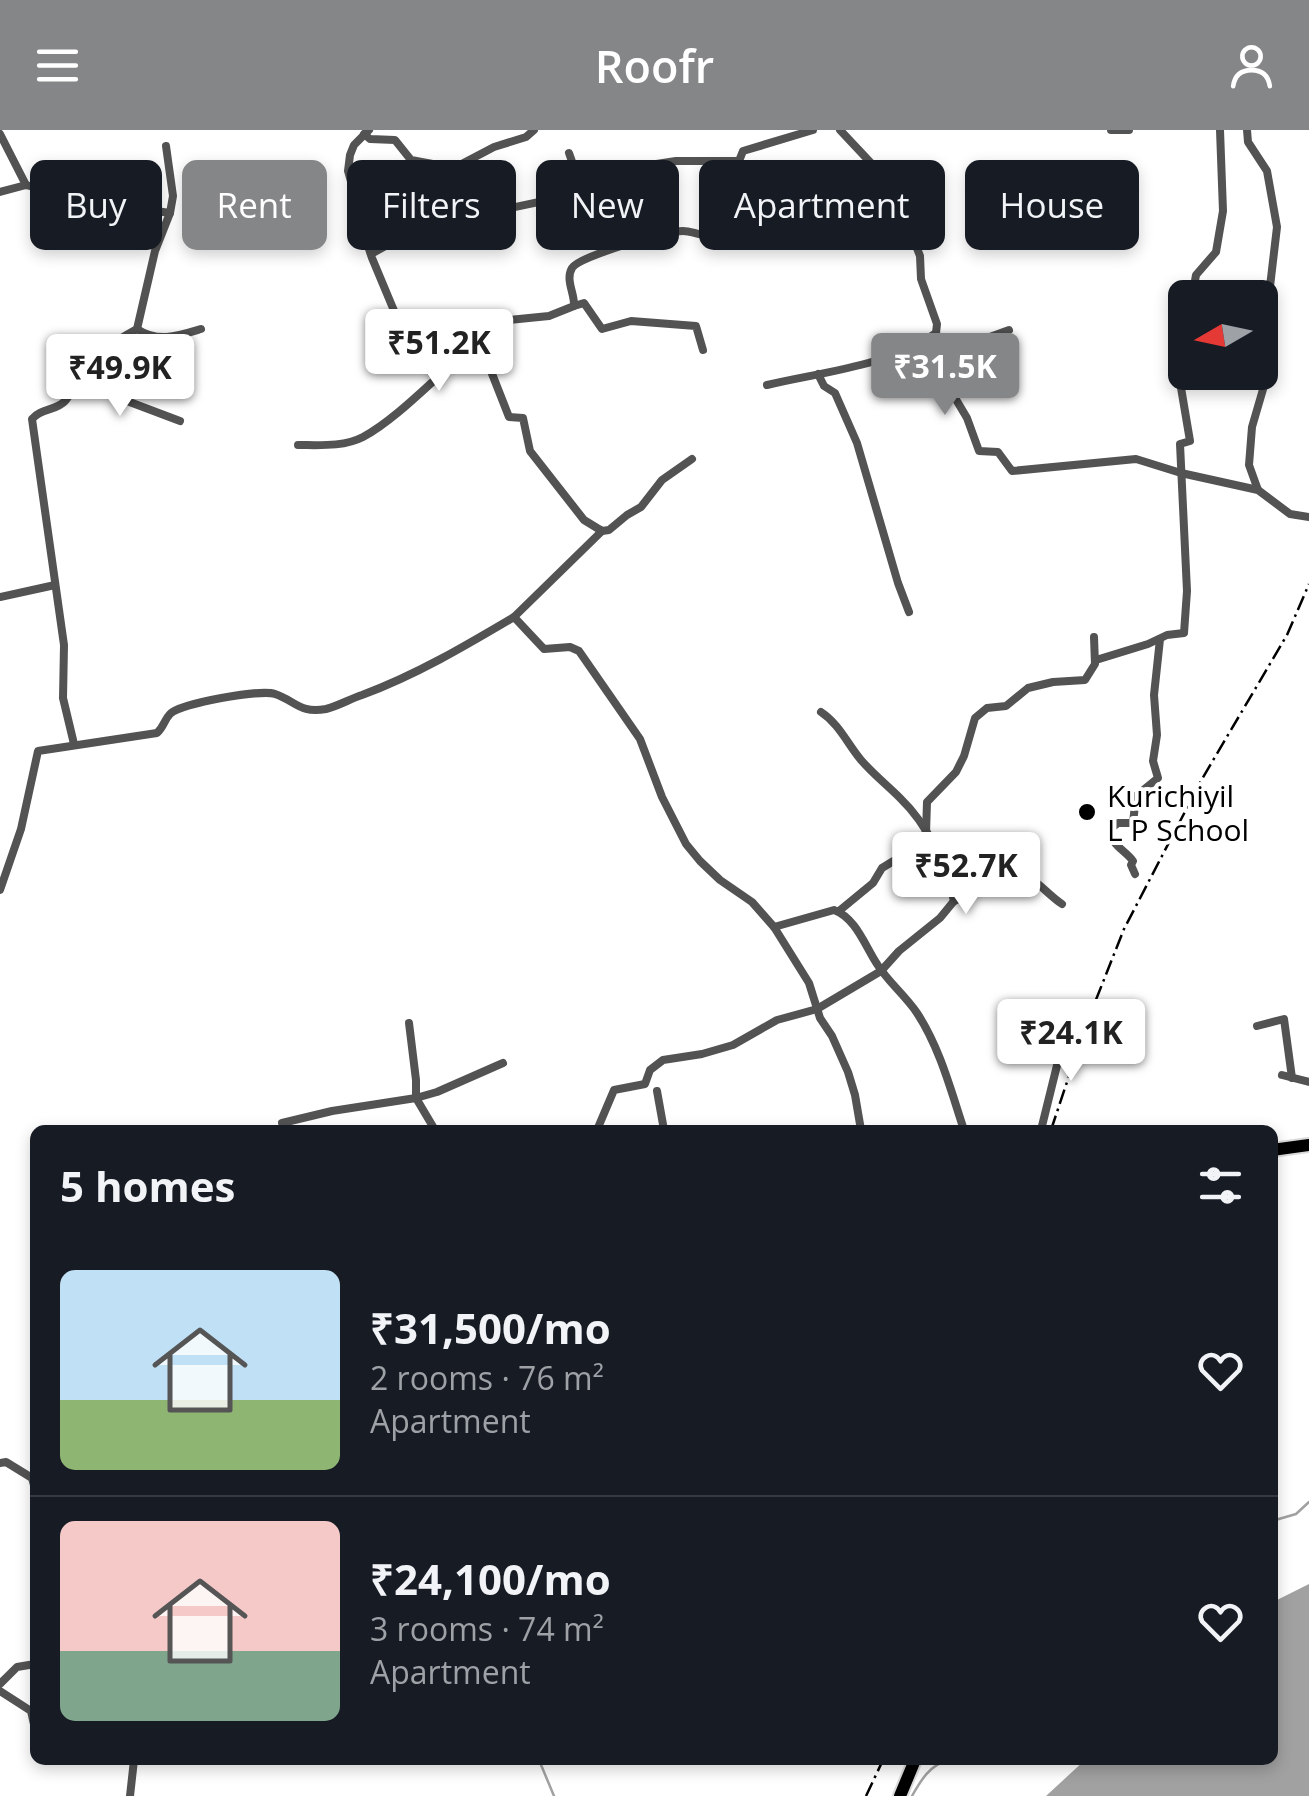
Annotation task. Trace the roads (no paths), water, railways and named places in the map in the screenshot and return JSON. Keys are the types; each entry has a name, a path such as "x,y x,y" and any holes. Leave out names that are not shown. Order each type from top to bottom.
{"main road":[{"path":"1278,1149 1309,1145"},
{"path":"900,1796 913,1765"}],"street":[{"path":"440,375 432,374 400,325 352,198 350,155 367,132 370,139 395,140 411,160 454,168 494,147 518,141 534,130"},
{"path":"740,160 743,151 813,130"},
{"path":"840,130 868,160"},
{"path":"1111,130 1129,130"},
{"path":"1195,280 1216,252 1223,211 1220,130"},
{"path":"1247,130 1248,142 1267,171 1277,227 1265,329 1266,378 1252,428 1249,465 1258,490"},
{"path":"0,134 26,185"},
{"path":"74,744 63,698 64,645 32,419 40,411 57,408 110,343 136,330 173,196 166,146"},
{"path":"569,153 571,160"},
{"path":"0,192 26,185 82,200 170,214"},
{"path":"371,254 416,228 433,228 453,220 536,204"},
{"path":"574,306 570,271 575,264 607,250"},
{"path":"918,250 921,279 946,358 948,386 967,418 979,451 998,452 1012,470 1136,459 1181,474 1258,490 1290,514 1309,517"},
{"path":"298,446 362,438 509,320 549,316 584,303 602,329 631,321 696,326 702,350"},
{"path":"136,330 171,339 201,329"},
{"path":"946,358 1009,330"},
{"path":"768,385 861,366 936,334"},
{"path":"475,347 487,361 509,417 523,418 530,452 584,520 602,530 609,530 641,506 662,480 692,459"},
{"path":"86,369 119,398 180,421"},
{"path":"818,374 824,386 836,393 857,443 909,612"},
{"path":"1096,660 1167,635 1184,633 1187,592 1180,444 1190,441 1180,390"},
{"path":"0,890 22,829 38,752 158,733 169,715 197,703 274,693 299,708 311,710 328,708 391,684 514,616 602,530"},
{"path":"0,597 55,585"},
{"path":"514,616 544,649 570,647 579,651 640,740 686,844 720,880 752,902 774,928 809,983 848,1072 860,1125"},
{"path":"840,911 873,882 882,868 900,858 926,833 927,802 956,772 975,718 987,708 1006,706 1028,688 1084,680 1096,660 1094,637"},
{"path":"1135,874 1131,865 1134,862 1114,842 1110,829 1118,823 1133,823 1136,796 1158,778 1153,761 1160,638"},
{"path":"821,712 833,720 850,747 902,800 926,833 944,863 954,901"},
{"path":"599,1125 614,1090 645,1084 650,1070 663,1060 734,1045 777,1020 818,1010 881,971 954,901 982,888 999,888 1019,874 1028,875 1062,904"},
{"path":"774,928 840,911 858,931 881,971 919,1016 938,1053 962,1125"},
{"path":"1257,1026 1284,1019 1288,1076 1309,1082"},
{"path":"409,1023 416,1098 432,1125"},
{"path":"1042,1125 1066,1029"},
{"path":"282,1123 416,1098 503,1063"},
{"path":"657,1091 663,1125"},
{"path":"0,1463 6,1462 30,1477"},
{"path":"30,1665 17,1667 0,1688 30,1709"},
{"path":"130,1796 133,1765"}],"waterway":[{"path":"1278,1519 1296,1514 1309,1502"},
{"path":"541,1765 554,1796"},
{"path":"912,1796 937,1765"}],"railway":[{"path":"1053,1125 1124,929 1202,779 1287,635 1309,584"},
{"path":"866,1796 881,1765"}],"place":[{"name":"Kurichiyil L P School","path":"1087,812"}]}
